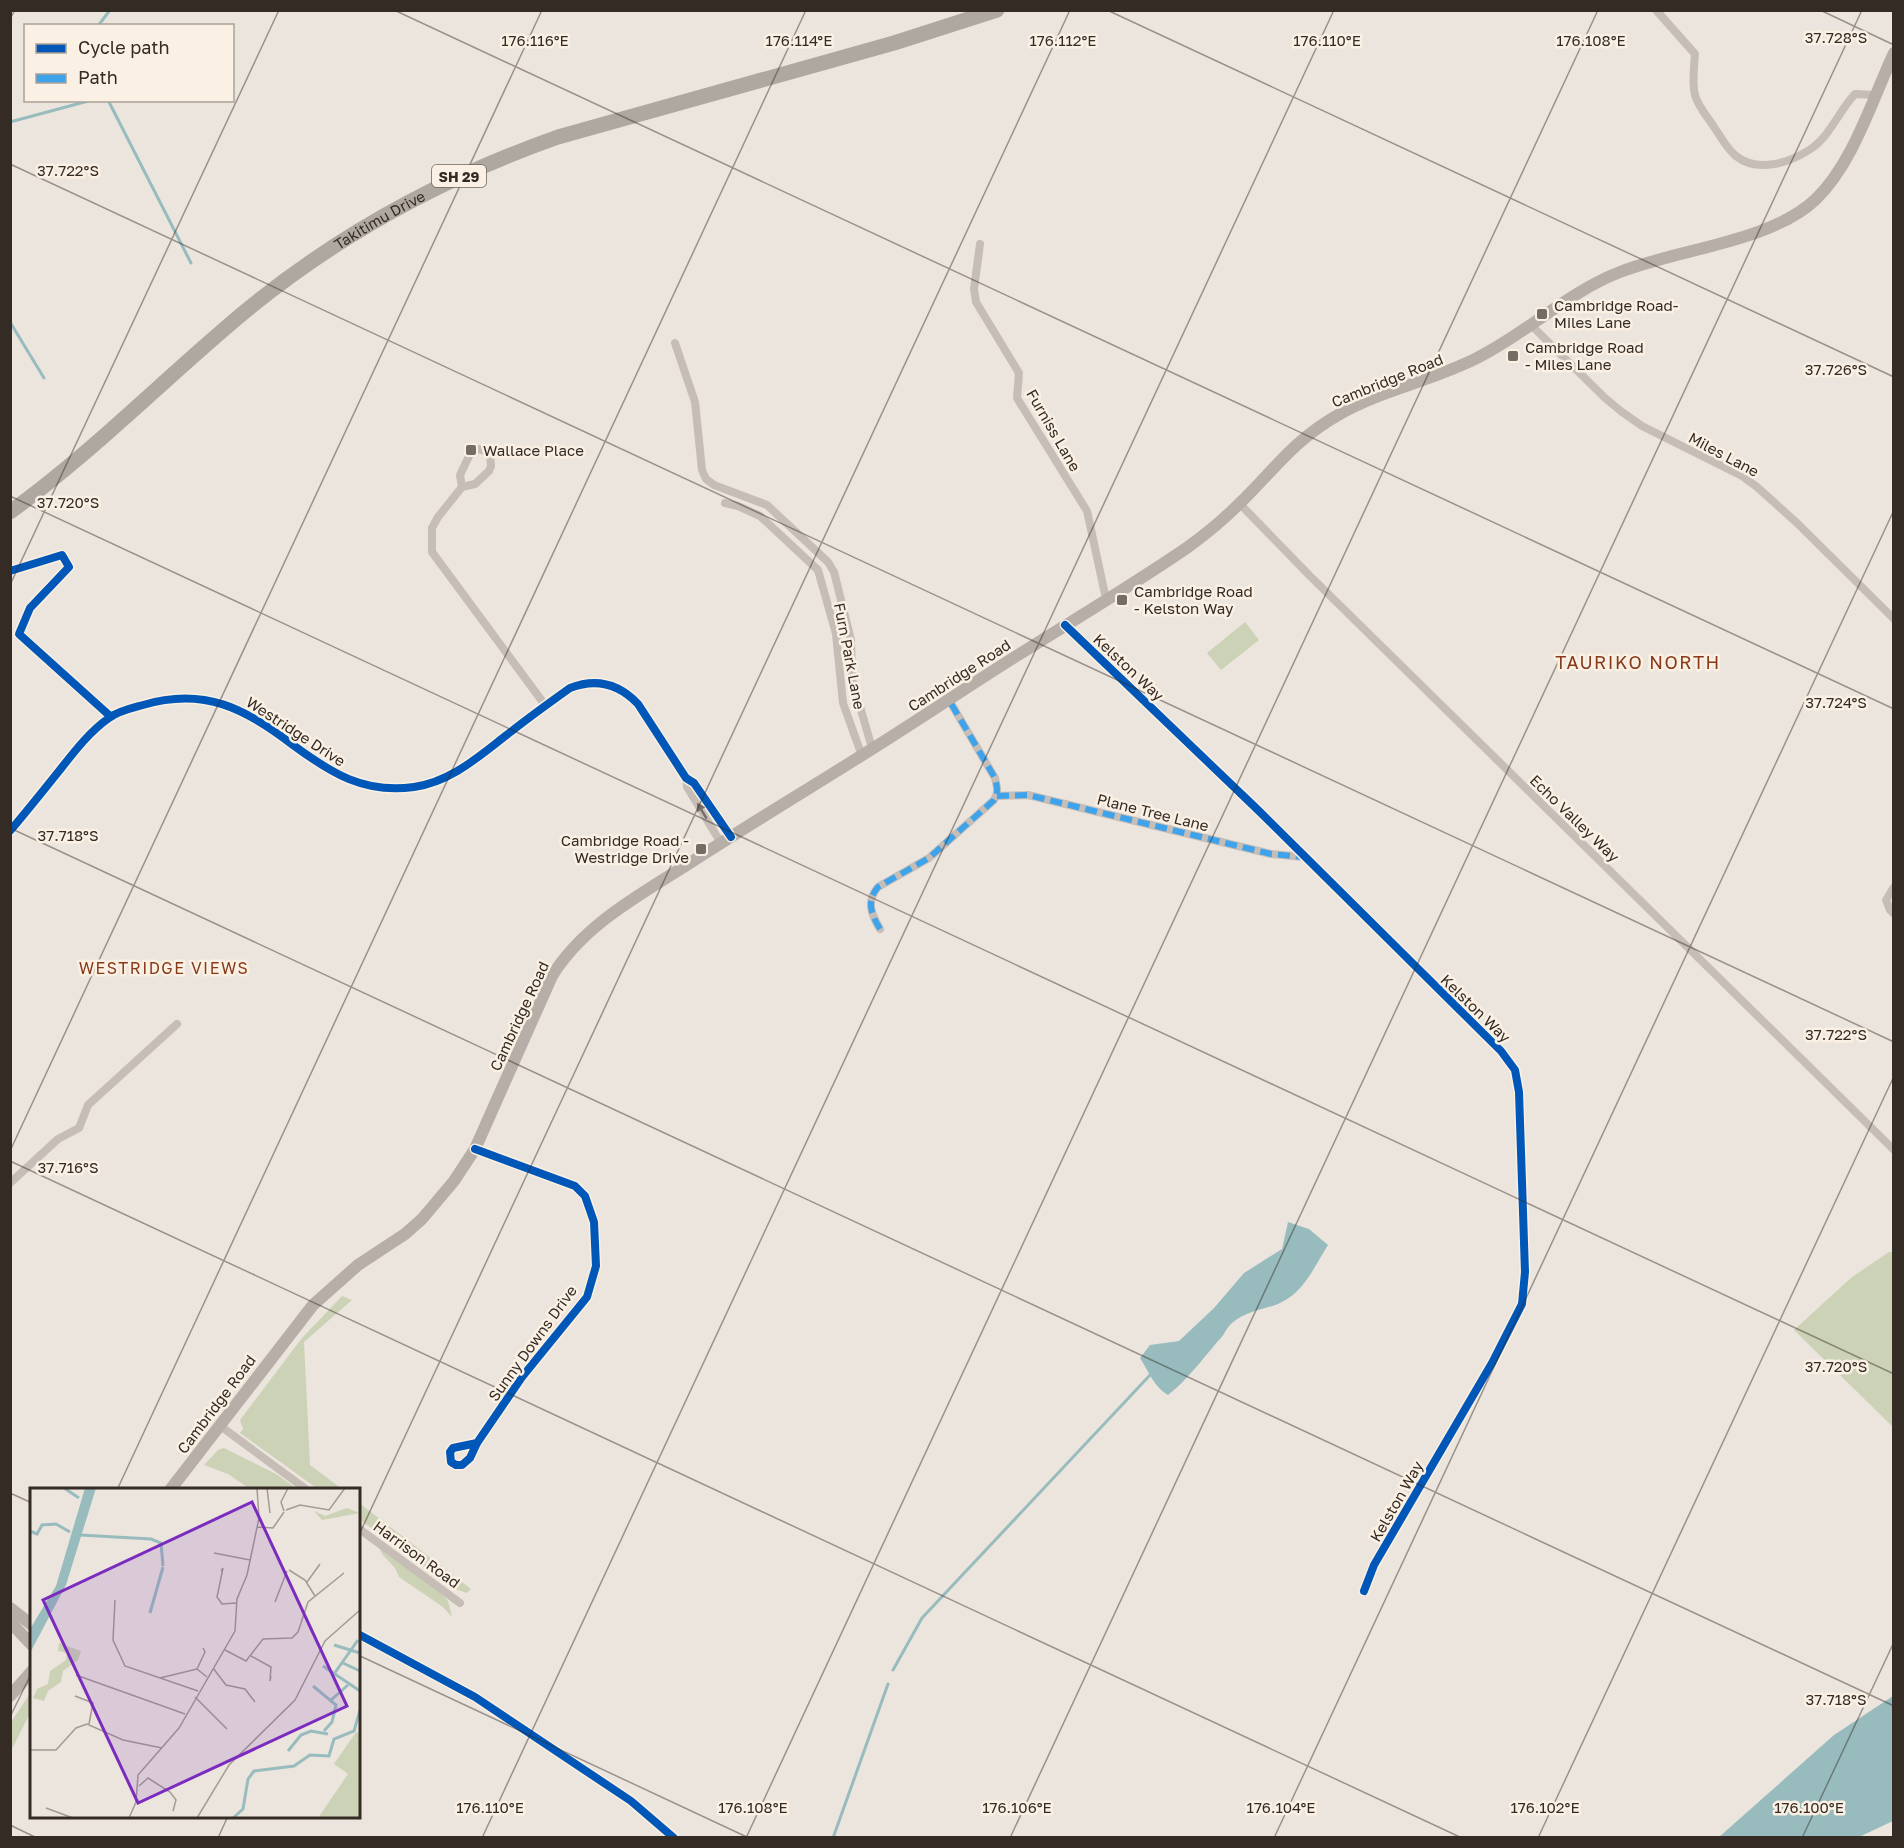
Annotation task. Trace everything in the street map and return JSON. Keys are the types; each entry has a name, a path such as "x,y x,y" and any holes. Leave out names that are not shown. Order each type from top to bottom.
{"highway":[{"name":"Takitimu Drive","path":"10,512 100,441 242,314 273,290 369,224 440,185 558,137 894,43 997,10"}],"main road":[{"name":"Cambridge Road","path":"171,1488 313,1305 358,1265 422,1220 454,1181 475,1149 543,992 568,953 587,933 726,840 1192,543 1240,504 1300,440 1335,416 1366,401 1465,364 1501,346 1576,295 1615,273 1764,230 1801,211 1816,199 1834,178 1851,148 1893,53"},
{"path":"10,1608 30,1624"},
{"path":"10,1622 30,1643"},
{"path":"10,1696 30,1673"}],"street":[{"path":"1656,10 1695,54 1694,82 1698,101 1732,152 1745,162 1770,165 1805,153 1826,136 1836,117 1855,94 1875,95"},
{"name":"Furniss Lane","path":"980,244 974,288 976,302 1018,373 1017,398 1087,512 1106,599"},
{"name":"Miles Lane","path":"1532,326 1622,412 1642,426 1742,476 1757,487 1893,619"},
{"path":"675,343 695,402 702,470 706,479 728,491 767,505 828,562 834,572 851,640 852,679 867,752"},
{"path":"462,487 460,475 471,452 479,449 490,453 489,471 476,484 462,487 453,496 432,528 432,552 545,705"},
{"name":"Furn Park Lane","path":"724,503 738,506 760,516 818,570 836,634 843,703 867,752"},
{"name":"Echo Valley Way","path":"1240,504 1309,575 1893,1150"},
{"name":"Kelston Way","path":"1065,625 1155,710 1502,1051 1515,1070 1520,1092 1525,1272 1522,1304 1492,1363 1374,1565 1364,1591"},
{"name":"Westridge Drive","path":"10,831 89,735 110,717 157,700 192,698 229,705 258,720 317,763 338,775 363,785 399,788 416,786 452,774 570,688 580,684 602,683 622,690 638,704 686,778 687,787 726,840"},
{"path":"880,929 871,912 870,901 873,893 879,887 929,858 997,796 998,790 994,778 949,700"},
{"name":"Plane Tree Lane","path":"997,796 1028,795 1271,854 1304,857"},
{"path":"1893,887 1886,900 1893,914"},
{"path":"10,1183 58,1139 79,1128 88,1105 177,1024"},
{"name":"Sunny Downs Drive","path":"475,1149 575,1186 585,1196 592,1215 596,1266 586,1297 522,1377 477,1443"},
{"path":"219,1425 304,1488"},
{"name":"Harrison Road","path":"360,1529 460,1603"}],"green space":[{"path":"1245,622 1259,640 1221,670 1207,653"},
{"path":"1889,1252 1893,1252 1893,1427 1794,1330 1852,1277"},
{"path":"342,1296 352,1300 304,1342 310,1465 341,1488 317,1488 240,1433 243,1429 240,1420 302,1338"},
{"path":"224,1448 276,1474 296,1488 249,1488 228,1474 204,1465 218,1450"},
{"path":"360,1504 471,1589 467,1593 452,1588 360,1520"},
{"path":"380,1549 441,1593 448,1601 452,1617 443,1607 399,1577"},
{"path":"30,1694 30,1713 11,1751 11,1722"}],"water":[{"path":"1288,1222 1309,1229 1328,1245 1308,1279 1287,1299 1237,1319 1182,1383 1168,1395 1163,1392 1140,1358 1150,1345 1179,1341 1214,1308 1244,1273 1282,1249"},
{"path":"1893,1696 1893,1821 1859,1837 1719,1837 1834,1735"}],"waterway":[{"path":"100,24 110,10"},
{"path":"10,122 85,102"},
{"path":"109,102 191,263"},
{"path":"10,322 44,378"},
{"path":"893,1670 922,1618 1151,1374"},
{"path":"833,1838 888,1684"}],"marked path":[{"path":"880,929 871,908 872,897 878,887 929,858 994,800 997,794 995,778 949,700"},
{"path":"997,796 1028,795 1271,854 1304,857"}],"cycle path":[{"path":"10,571 62,555 69,567 30,608 19,634 110,716"},
{"path":"1065,625 1259,811 1501,1051 1515,1070 1519,1092 1525,1272 1522,1304 1492,1363 1374,1565 1364,1591"},
{"path":"10,831 95,730 117,713 143,705 185,698 223,704 258,721 321,764 349,779 379,787 396,788 427,784 452,774 570,688 598,683 623,692 638,704 686,778 694,783 731,837"},
{"path":"475,1149 575,1186 585,1196 594,1222 596,1266 587,1297 522,1377 477,1443 470,1458 462,1465 451,1462 450,1452 453,1448 477,1443"},
{"path":"360,1635 475,1697 631,1801 674,1838"}],"place":[{"name":"Cambridge Road- Miles Lane","path":"1542,314"},
{"name":"Cambridge Road - Miles Lane","path":"1513,356"},
{"name":"Wallace Place","path":"471,450"},
{"name":"Cambridge Road - Kelston Way","path":"1122,600"},
{"name":"Cambridge Road - Westridge Drive","path":"701,849"}],"district":[{"name":"TAURIKO NORTH","path":"1638,662"},
{"name":"WESTRIDGE VIEWS","path":"164,968"}]}
